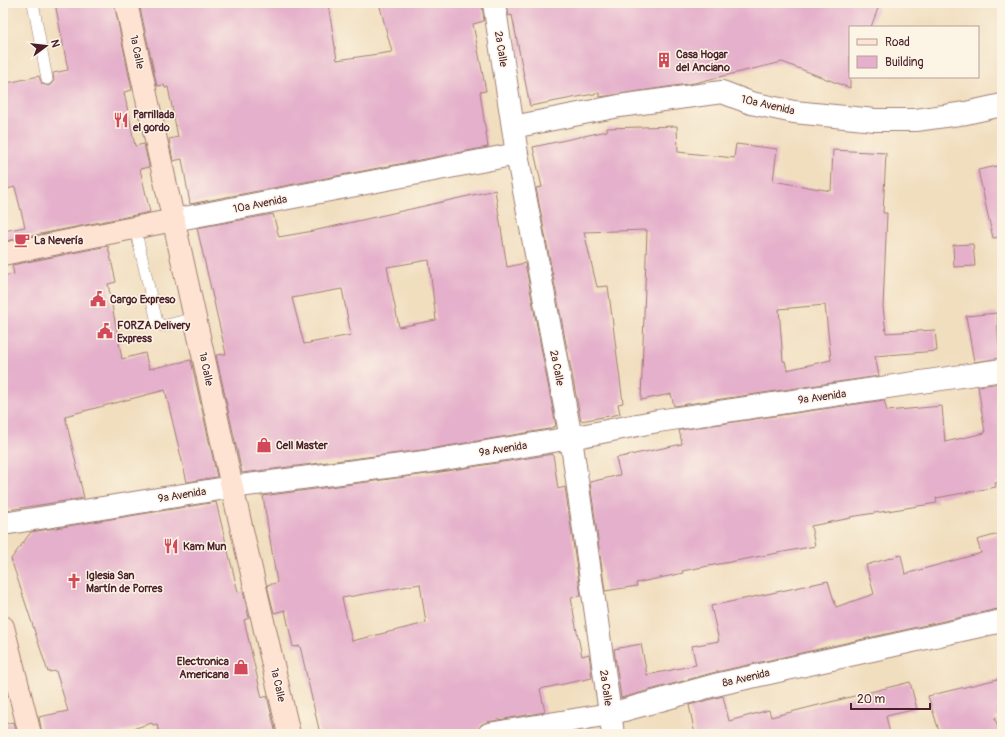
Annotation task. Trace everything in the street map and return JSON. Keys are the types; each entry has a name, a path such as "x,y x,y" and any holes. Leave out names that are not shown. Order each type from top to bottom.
{"main road":[{"name":"1a Calle","path":"126,3 232,487 289,734"},
{"name":"10a Avenida","path":"3,254 174,220"},
{"path":"3,627 30,734"}],"street":[{"name":"2a Calle","path":"494,3 512,127 571,438 612,724"},
{"name":"10a Avenida","path":"512,127 619,106 722,92 751,103 794,112 875,120 916,120 1002,106"},
{"name":"10a Avenida","path":"174,220 517,154"},
{"name":"9a Avenida","path":"3,524 232,487 432,461 571,438 658,421 1002,370"},
{"name":"8a Avenida","path":"489,734 612,724 715,685 1002,621"}],"lane":[{"path":"33,3 47,79"},
{"path":"135,228 157,322 163,326 195,318"}],"building":[{"path":"55,3 114,3 132,90 124,92 135,146 144,144 149,167 140,169 150,212 6,241 4,231 25,227 15,187 3,190 3,84 39,76 42,84 49,86 54,81 53,73 68,70"},
{"path":"139,3 328,3 337,60 392,52 379,3 482,3 484,21 473,24 486,91 480,92 488,147 190,204 182,159 173,161 169,139 178,137 168,87 165,88 164,85 157,86"},
{"name":"Casa Hogar del Anciano","path":"507,3 880,3 871,26 849,26 850,88 782,62 694,83 600,97 599,93 530,106 512,15 509,16"},
{"path":"677,126 678,152 734,158 736,144 777,149 773,181 831,191 833,150 886,153 883,213 887,213 883,307 886,333 935,330 937,351 875,356 879,376 674,406 671,394 641,400 647,230 584,232 597,287 608,286 623,403 618,404 620,414 581,421 536,188 542,187 533,147 607,131 607,128","holes":["825,305 831,360 787,370 785,361 783,361 779,309"]},
{"path":"1002,165 1002,237 993,238 978,170"},
{"path":"495,190 507,267 525,263 556,426 549,429 430,449 242,473 216,355 226,354 197,228 273,214 279,237 313,231","holes":["429,260 436,320 399,327 387,267","342,289 351,335 304,344 292,298"]},
{"path":"973,244 975,266 954,267 953,245"},
{"path":"108,246 116,282 108,284 122,359 145,353 149,369 191,360 217,477 187,482 165,390 65,416 84,498 8,510 3,487 3,276 14,274 12,265"},
{"path":"997,313 999,344 1002,343 1002,358 974,362 966,316"},
{"path":"1002,383 1002,482 995,483 996,487 936,498 937,503 850,517 851,518 811,526 815,546 682,571 683,573 636,583 637,586 605,591 590,482 620,475 616,458 682,444 679,430 884,400 887,411 942,406 945,442 985,433 978,386"},
{"path":"553,454 558,489 565,487 581,596 571,597 575,622 582,656 589,654 592,678 540,689 545,712 487,722 481,725 477,734 320,734 300,646 293,647 285,610 274,613 267,585 277,583 263,496 434,473","holes":["420,584 426,623 352,641 342,598"]},
{"path":"216,502 238,592 243,591 249,618 244,620 262,698 267,696 276,734 159,734 157,724 153,725 152,723 116,734 42,734 39,717 68,711 56,671 48,672 11,559 31,532"},
{"path":"1002,533 1002,608 712,673 621,698 614,649 641,644 647,675 696,665 692,646 719,641 711,606 828,581 836,607 874,594 866,565 901,555 905,574 981,553 977,540"},
{"path":"1002,678 1002,716 995,718 1000,734 940,734 928,696"},
{"path":"910,682 917,709 886,716 890,734 695,734 689,705 723,696 729,721 769,710 771,717"},
{"path":"14,722 17,734 5,734 4,724"}],"place":[{"name":"Casa Hogar del Anciano","path":"664,60"},
{"name":"Parrillada el gordo","path":"121,120"},
{"name":"La Nevería","path":"22,240"},
{"name":"Cargo Expreso","path":"98,299"},
{"name":"FORZA Delivery Express","path":"105,331"},
{"name":"Cell Master","path":"264,445"},
{"name":"Kam Mun","path":"171,546"},
{"name":"Iglesia San Martín de Porres","path":"74,581"},
{"name":"Electronica Americana","path":"241,667"}]}
